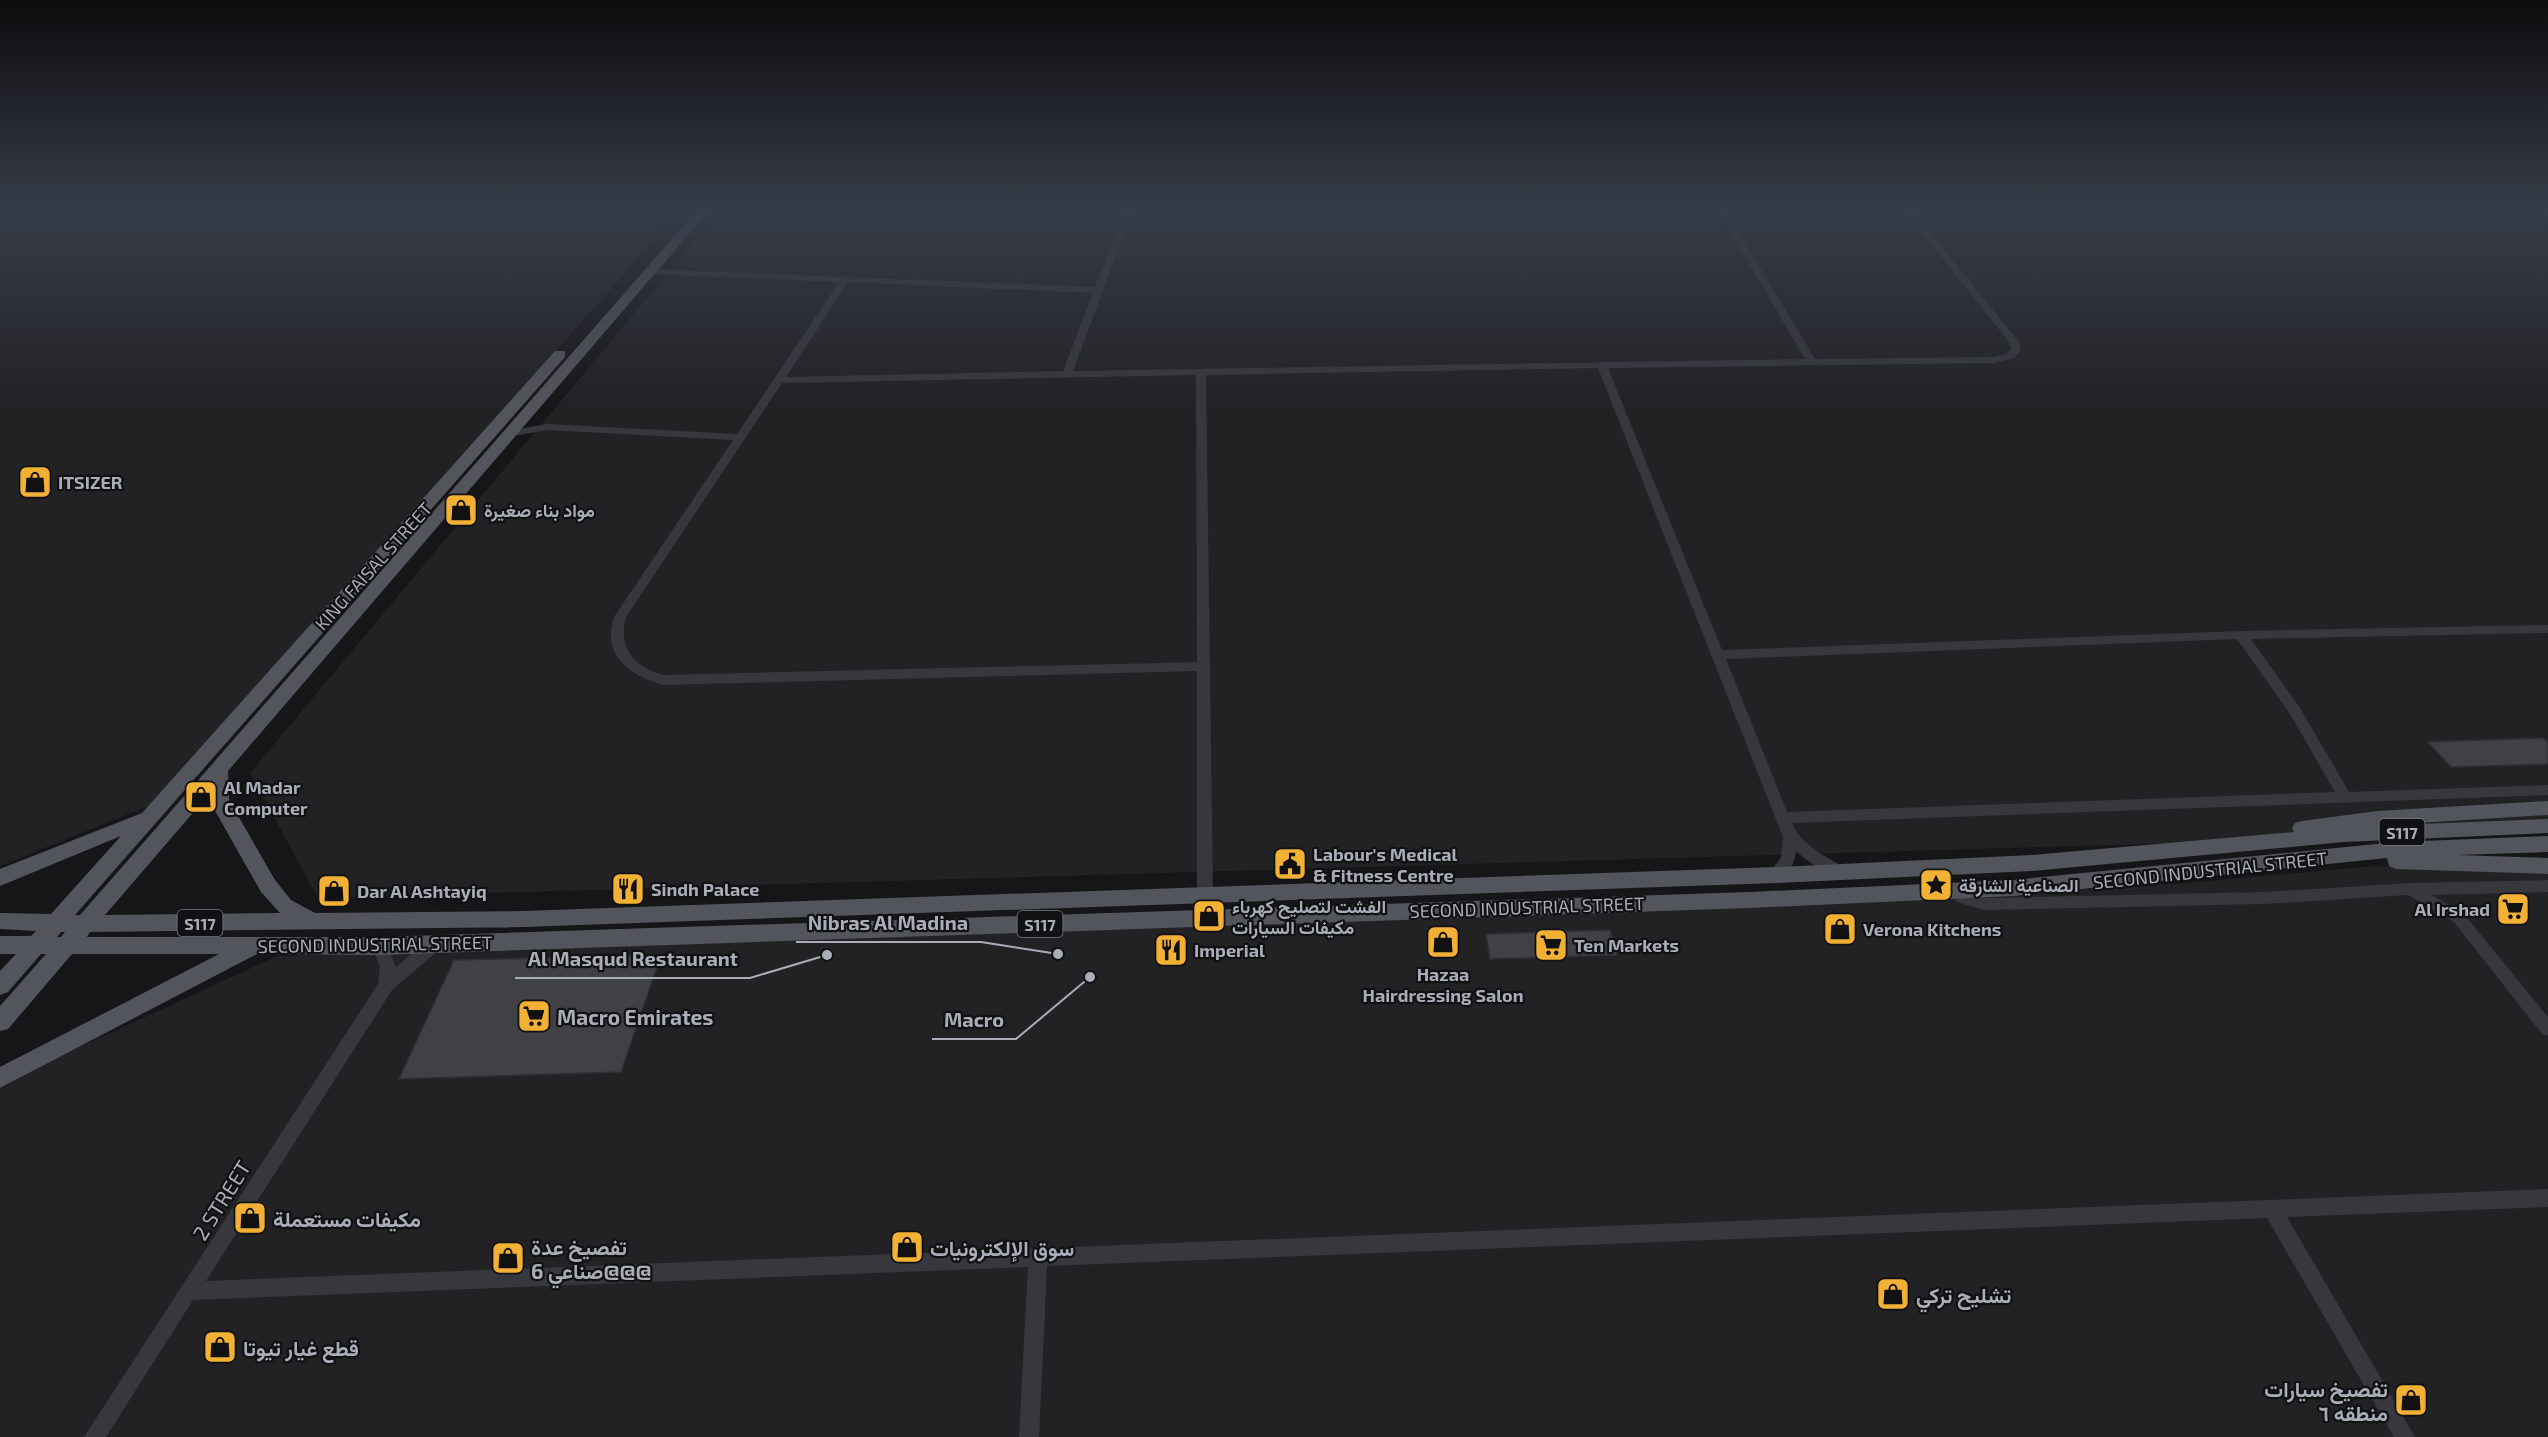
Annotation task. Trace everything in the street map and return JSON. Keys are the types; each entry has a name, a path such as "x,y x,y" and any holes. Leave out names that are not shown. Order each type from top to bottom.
{"main road":[{"name":"KING FAISAL STREET","path":"0,986 53,923 631,274"},
{"name":"KING FAISAL STREET","path":"0,1023 645,274"},
{"path":"219,771 219,800 268,886 284,906 314,922"},
{"path":"2256,842 2299,828 2328,824 2548,807"},
{"path":"0,878 150,815"},
{"name":"SECOND INDUSTRIAL STREET","path":"0,921 85,924 523,919 1776,875 2032,863 2256,842 2467,828 2548,826"},
{"name":"SECOND INDUSTRIAL STREET","path":"0,945 378,946 1641,904 2052,885 2396,850 2548,844"},
{"path":"2322,859 2548,866"},
{"path":"0,1078 255,947"}],"street":[{"path":"724,274 1099,290"},
{"path":"1067,375 1105,274"},
{"path":"1760,274 1812,362"},
{"path":"778,380 1993,360 2010,356 2016,350 2014,342 1960,274"},
{"path":"846,279 616,625 614,639 619,651 649,676 673,680 1203,666"},
{"path":"1602,365 1790,837 1812,856 1840,872"},
{"path":"1201,372 1205,895"},
{"path":"525,414 533,422 547,427"},
{"path":"508,434 547,427 741,437"},
{"path":"1718,655 2241,635 2548,629"},
{"path":"2241,635 2300,719 2345,797"},
{"path":"1782,818 2548,790"},
{"path":"1776,875 1788,858 1790,837"},
{"path":"1952,890 1967,899 1985,904 2264,898 2410,890 2548,886"},
{"path":"2459,918 2457,906 2465,888"},
{"path":"2410,890 2459,918 2548,1029"},
{"name":"2 STREET","path":"94,1437 386,985 434,944"},
{"path":"378,946 388,966 386,985"},
{"path":"190,1291 2548,1198"},
{"path":"2272,1209 2405,1437"},
{"path":"1029,1437 1038,1258"}],"shaded area":[{"path":"0,274 624,274 151,805 0,866"},
{"path":"667,274 2548,274 2548,832 318,898 250,773"},
{"path":"2375,866 2548,873 2548,1437 0,1437 0,1089 52,1060 277,956 1894,899 2175,884"}],"building":[{"path":"2543,738 2548,743 2548,764 2451,767 2428,742"},
{"name":"Ten Markets","path":"1610,930 1617,955 1490,959 1486,934"},
{"name":"Macro Emirates","path":"661,955 621,1072 399,1079 454,960"}],"place":[{"name":"ITSIZER","path":"35,482"},
{"name":"مواد بناء صغيرة","path":"461,510"},
{"name":"Al Madar Computer","path":"201,797"},
{"name":"Labour's Medical & Fitness Centre","path":"1290,864"},
{"name":"الصناعية الشارقة","path":"1936,885"},
{"name":"Sindh Palace","path":"628,889"},
{"name":"Dar Al Ashtayiq","path":"334,891"},
{"name":"Al Irshad","path":"2513,909"},
{"name":"الفشت لتصلیح کھرباء مکیفات السیارات","path":"1209,916"},
{"name":"Verona Kitchens","path":"1840,929"},
{"name":"Hazaa Hairdressing Salon","path":"1443,942"},
{"name":"Ten Markets","path":"1551,945"},
{"name":"Imperial","path":"1171,950"},
{"name":"Nibras Al Madina","path":"1058,954"},
{"name":"Al Masqud Restaurant","path":"827,955"},
{"name":"Macro","path":"1090,977"},
{"name":"Macro Emirates","path":"534,1016"},
{"name":"مكيفات مستعملة","path":"250,1218"},
{"name":"سوق الإلكترونيات","path":"907,1247"},
{"name":"تفصيخ عدة صناعي 6@@@","path":"508,1258"},
{"name":"تشليح تركي","path":"1893,1294"},
{"name":"قطع غيار تيوتا","path":"220,1347"},
{"name":"تفصيخ سيارات منطقه ٦","path":"2411,1400"}]}
